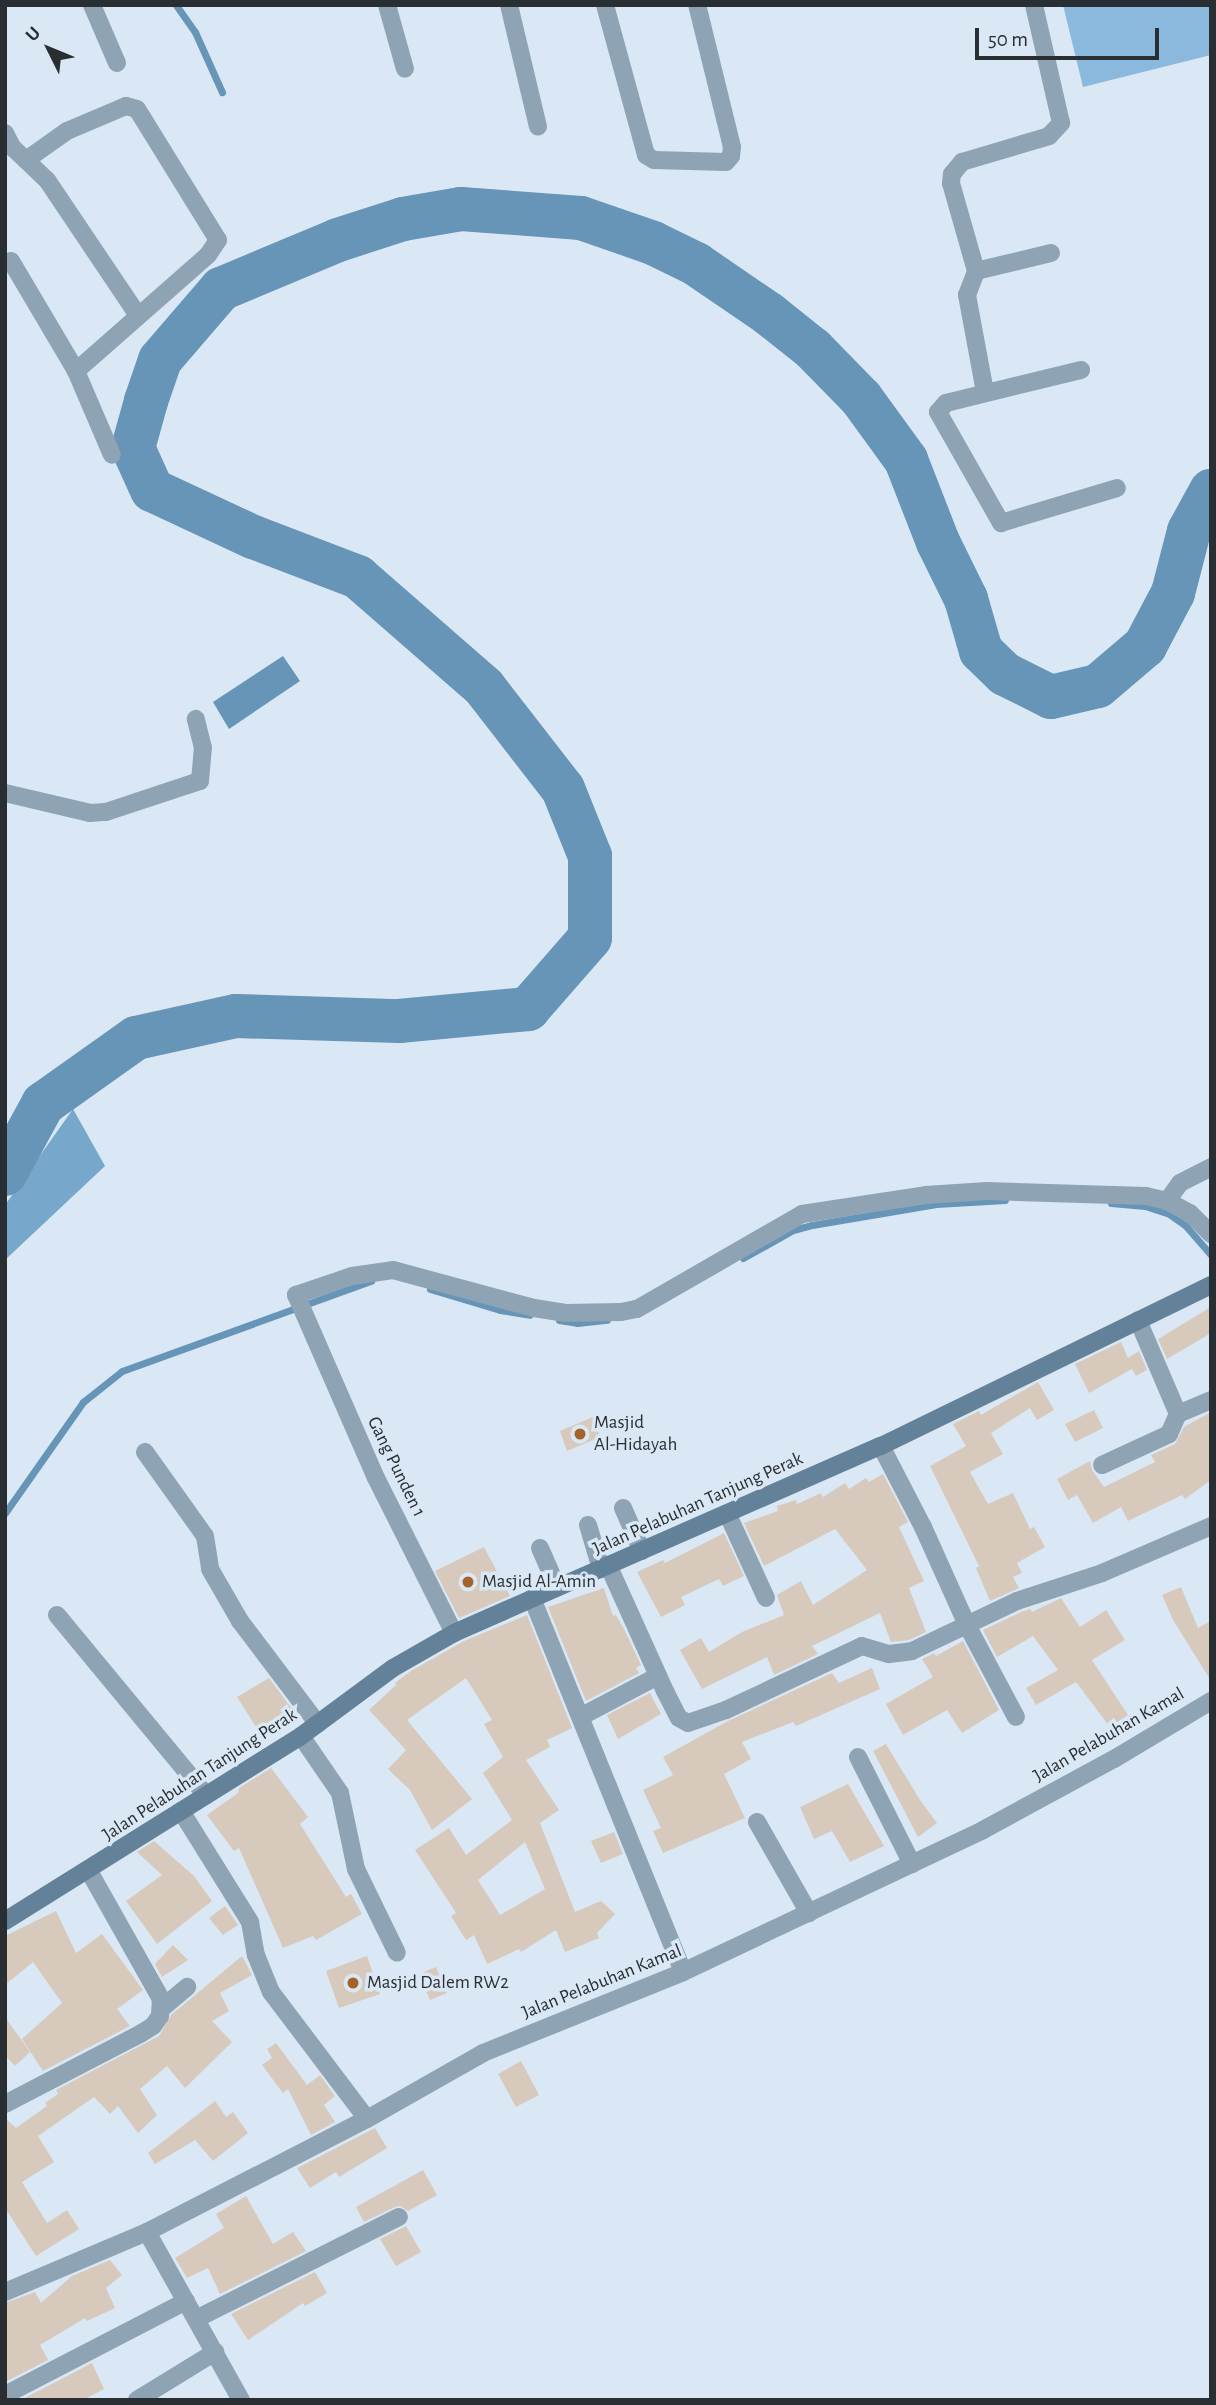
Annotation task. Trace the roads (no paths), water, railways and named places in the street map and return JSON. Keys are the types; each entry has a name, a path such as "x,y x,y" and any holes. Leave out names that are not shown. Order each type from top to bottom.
{"street":[{"path":"92,5 117,63"},
{"path":"387,5 405,69"},
{"path":"509,5 538,127"},
{"path":"605,5 646,155 654,160 726,162 732,156 732,147 697,5"},
{"path":"985,392 967,295 976,271 951,183 956,167 1049,136 1061,123 1034,5"},
{"path":"26,160 66,131 126,106 137,109 218,240 208,255 136,314 76,371"},
{"path":"5,133 12,147 47,180 136,314"},
{"path":"976,271 1051,253"},
{"path":"11,261 76,371 113,455"},
{"path":"1080,370 946,402 938,412 1001,523 1117,488"},
{"path":"5,793 90,813 106,812 200,781 204,748 196,719"},
{"path":"1211,1167 1180,1183 1167,1201 1190,1213 1211,1234"},
{"name":"Gang Punden 1","path":"454,1633 376,1478 296,1296 352,1276 393,1270 534,1308 566,1313 621,1312 637,1309 802,1214 926,1195 987,1191 1081,1192 1146,1196 1167,1201"},
{"name":"Jalan Pelabuhan Tanjung Perak","path":"5,1922 302,1736 393,1668 454,1633 881,1446 1211,1285"},
{"path":"1138,1320 1178,1414"},
{"path":"1102,1465 1169,1434 1178,1414 1211,1400"},
{"path":"881,1446 923,1527 967,1625 1016,1717"},
{"path":"145,1452 205,1536 210,1569 240,1621 318,1724"},
{"path":"624,1508 642,1551"},
{"path":"728,1515 766,1598"},
{"path":"588,1525 605,1568 679,1718 685,1723 694,1723 851,1650 873,1647 898,1655 929,1644 1017,1601 1102,1573 1211,1526"},
{"path":"540,1548 557,1587"},
{"path":"532,1598 582,1716 683,1972"},
{"path":"57,1615 206,1795"},
{"path":"582,1716 658,1676"},
{"name":"Jalan Pelabuhan Kamal","path":"5,2292 147,2232 367,2119 482,2053 683,1972 983,1830 1114,1759 1211,1701"},
{"path":"302,1736 340,1793 356,1869 397,1953"},
{"path":"858,1757 912,1864"},
{"path":"181,1811 250,1922 256,1955 271,1992 367,2119"},
{"path":"757,1822 809,1913"},
{"path":"89,1871 130,1939 161,1999 162,2008"},
{"path":"5,2104 153,2026 162,2008 187,1987"},
{"path":"196,2319 399,2217"},
{"path":"147,2232 242,2400"},
{"path":"5,2395 187,2301"},
{"path":"137,2400 215,2352"}],"waterway":[{"path":"176,5 195,32 222,92"},
{"path":"5,1174 43,1104 136,1038 236,1016 399,1021 528,1009 590,938 590,856 563,789 484,687 358,577 253,537 152,490 133,448 160,360 221,289 338,240 403,219 461,209 581,218 653,243 696,264 769,314 813,349 861,398 906,460 938,542 966,599 981,651 1005,674 1051,697 1098,686 1145,646 1173,593 1189,531 1211,491"},
{"path":"743,1258 793,1230 812,1225 936,1204 1005,1200"},
{"path":"1111,1203 1145,1206 1169,1214 1185,1225 1211,1255"},
{"path":"5,1513 83,1402 122,1371 371,1281"},
{"path":"430,1289 500,1310 530,1315"},
{"path":"559,1320 577,1323 607,1320"}],"place":[{"name":"Masjid Al-Hidayah","path":"580,1434"},
{"name":"Masjid Al-Amin","path":"468,1582"},
{"name":"Masjid Dalem RW2","path":"353,1983"}]}
